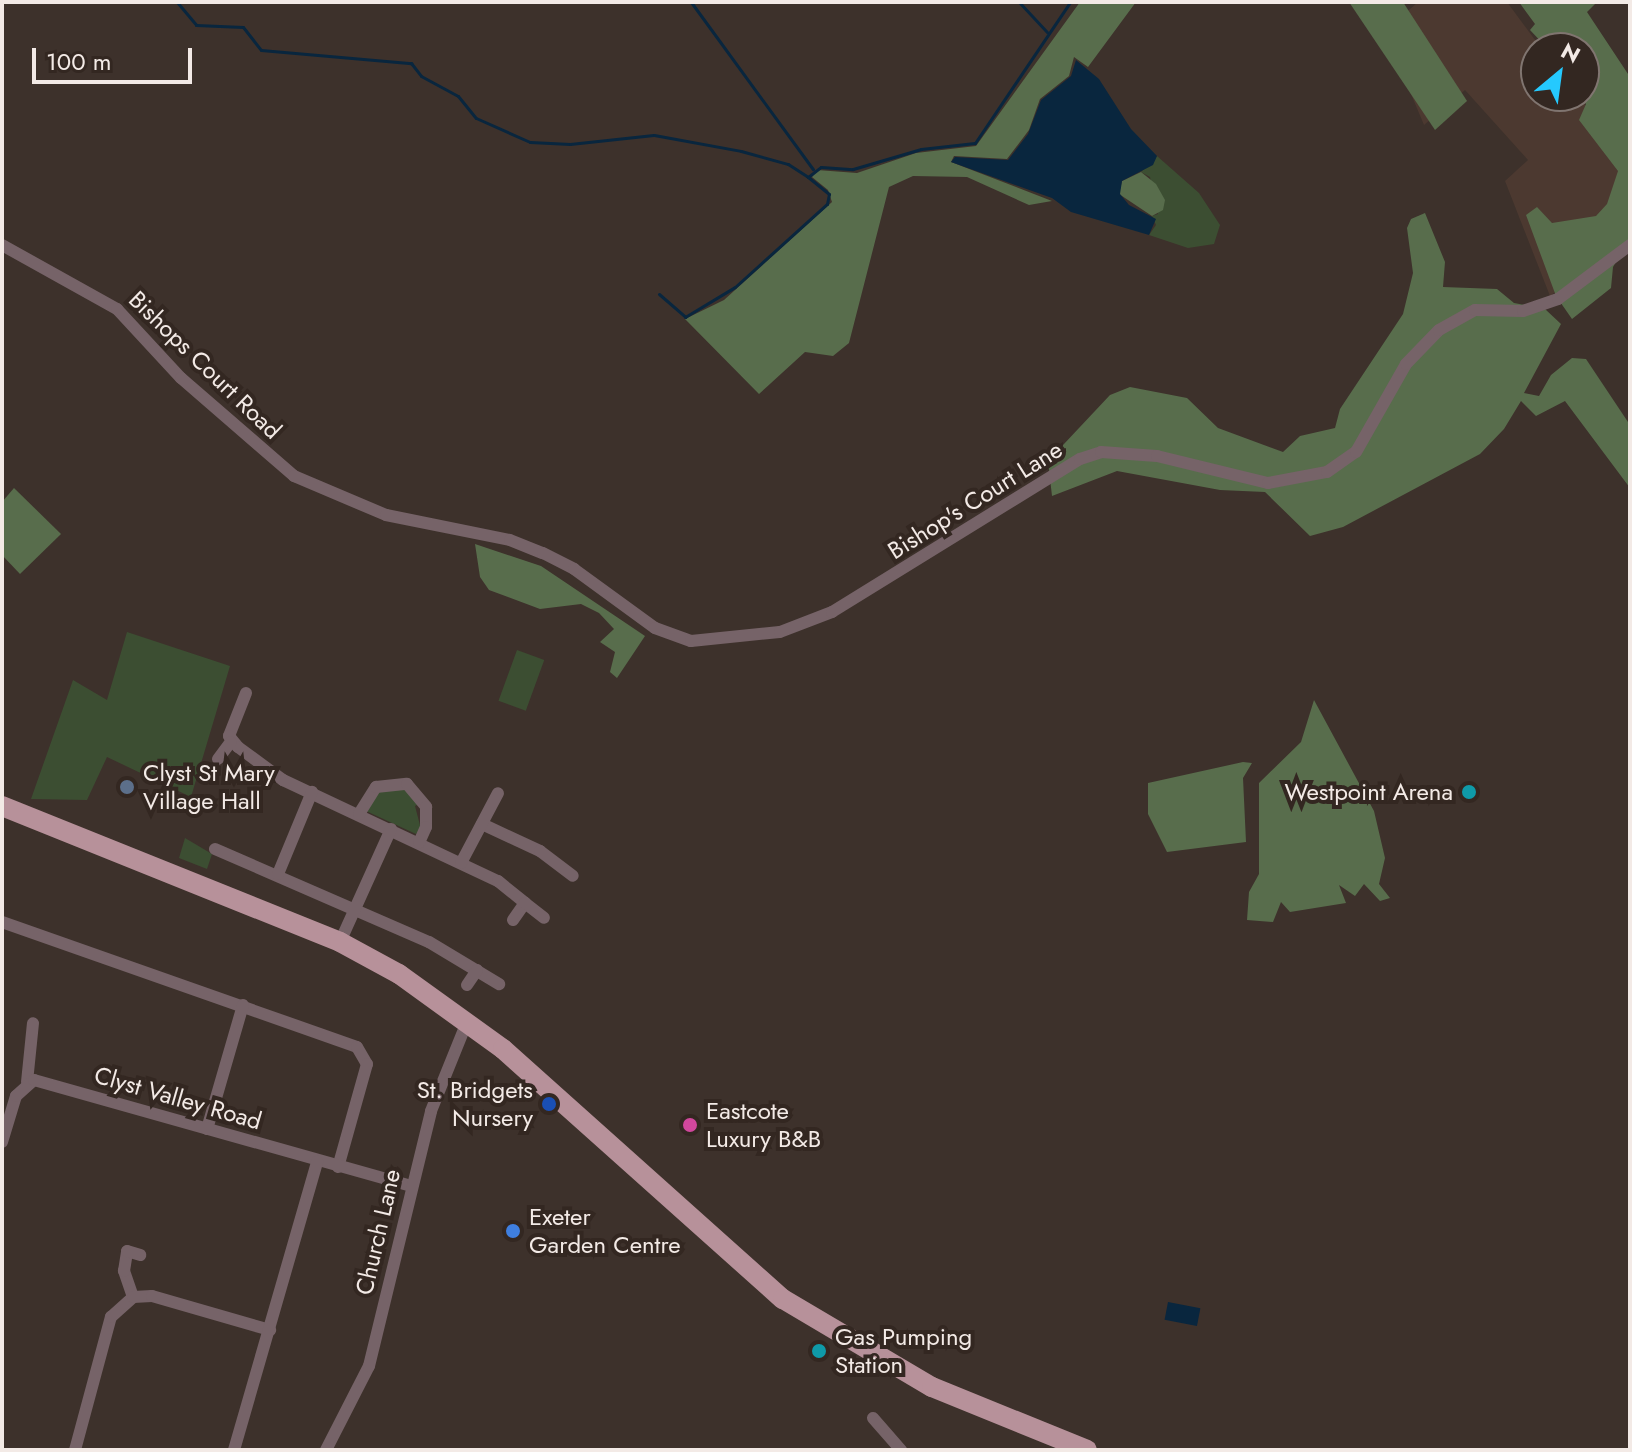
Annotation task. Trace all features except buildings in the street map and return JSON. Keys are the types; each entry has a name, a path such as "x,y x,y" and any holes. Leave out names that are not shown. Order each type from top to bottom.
{"main road":[{"path":"2,806 340,942 399,974 467,1022 783,1299 913,1378 1087,1450"}],"street":[{"name":"Bishops Court Road","path":"2,245 117,309 181,378 280,468 334,496"},
{"name":"Bishop's Court Lane","path":"334,496 386,515 510,540 543,553 675,637 740,640 832,612 1080,459 1101,452 1157,456 1268,483 1327,472 1356,452 1406,364 1439,330 1475,310 1523,311 1558,299 1630,245"},
{"path":"218,759 231,742 246,693"},
{"path":"231,742 283,780 498,881 544,918"},
{"path":"359,814 376,787 407,784 426,807 426,827 419,843"},
{"path":"278,874 312,792"},
{"path":"461,863 498,793"},
{"path":"482,824 540,851 573,876"},
{"path":"340,942 391,829"},
{"path":"215,849 316,889 429,942 499,984"},
{"path":"513,920 525,903"},
{"path":"2,922 357,1047 365,1055 367,1064 338,1167"},
{"path":"467,985 477,970"},
{"path":"207,1129 243,1005"},
{"name":"Church Lane","path":"326,1450 369,1366 410,1186 431,1111 467,1022"},
{"path":"2,1142 16,1096 27,1082 33,1023"},
{"name":"Clyst Valley Road","path":"27,1082 41,1081 410,1186"},
{"path":"234,1450 317,1162"},
{"path":"129,1251 124,1271 133,1297"},
{"path":"75,1450 111,1317 133,1297 152,1296 270,1330"},
{"path":"873,1418 901,1450"}],"shaded area":[{"path":"1418,2 1507,2 1529,32 1520,32 1520,112 1591,112 1630,161 1609,252 1550,296 1505,181 1528,160 1465,90 1424,125 1403,75 1375,40"}],"green space":[{"path":"1080,2 1136,2 1088,67 1074,57 1069,76 1040,99 1029,130 1007,159 954,156 951,162 1052,201 1029,205 967,177 913,176 889,187 849,343 833,356 805,352 759,394 685,319 724,300 832,202 828,190 812,177 817,170 857,173 916,153 976,146"},
{"path":"1349,2 1403,2 1467,101 1435,130"},
{"path":"1519,2 1597,2 1587,12 1630,77 1630,239 1613,267 1611,288 1572,319 1556,296 1526,215 1537,207 1552,223 1596,216 1607,204 1618,171 1579,120 1582,112 1600,112 1600,32 1532,32 1530,30 1535,24"},
{"path":"1157,156 1199,193 1220,225 1214,244 1188,248 1149,235 1156,225 1152,216 1158,214 1150,177 1141,172"},
{"path":"1141,172 1156,184 1165,200 1163,210 1152,216 1119,194 1122,181"},
{"path":"1425,213 1445,262 1443,287 1497,289 1514,303 1545,309 1561,324 1524,393 1539,396 1551,375 1572,358 1586,359 1630,425 1630,488 1565,401 1536,416 1521,401 1504,429 1480,454 1343,527 1310,536 1265,492 1220,490 1117,471 1052,496 1048,461 1110,395 1130,387 1187,398 1218,428 1283,452 1300,436 1335,428 1340,409 1403,314 1413,273 1407,228 1411,219"},
{"path":"14,488 61,534 20,574 2,555 2,502"},
{"path":"475,544 541,566 645,636 617,678 610,672 615,652 600,642 614,629 599,613 581,604 540,609 489,590 480,577"},
{"path":"127,632 230,666 191,797 107,757 87,800 31,799 73,680 107,700"},
{"path":"517,650 544,660 526,711 499,701"},
{"path":"1314,700 1374,811 1385,858 1379,884 1390,898 1380,901 1364,884 1355,896 1339,885 1346,903 1290,912 1281,902 1273,922 1247,920 1249,892 1259,874 1259,783 1301,742"},
{"path":"1243,762 1252,763 1243,778 1246,842 1167,852 1148,814 1148,783"},
{"path":"403,786 421,803 415,806 421,829 416,834 364,810 372,794"},
{"path":"185,838 212,854 207,869 179,858"}],"water":[{"path":"1076,60 1099,79 1131,129 1157,156 1153,165 1122,181 1120,194 1129,205 1156,219 1149,235 1071,212 1052,198 951,162 955,157 1008,160 1028,134 1041,100 1071,76"},
{"path":"1168,1302 1200,1308 1197,1326 1165,1320"}],"waterway":[{"path":"177,2 196,25 243,27 261,50 411,63 421,76 458,96 476,118 530,142 570,144 654,135 741,151 788,164 808,177 821,167 853,169 921,149 975,143 1070,2"},
{"path":"691,2 813,169"},
{"path":"1019,2 1047,32"},
{"path":"659,294 685,317 735,287 827,204 829,194 808,177"}],"place":[{"name":"Clyst St Mary Village Hall","path":"127,787"},
{"name":"Westpoint Arena","path":"1469,792"},
{"name":"St. Bridgets Nursery","path":"549,1104"},
{"name":"Eastcote Luxury B&B","path":"690,1125"},
{"name":"Exeter Garden Centre","path":"513,1231"},
{"name":"Gas Pumping Station","path":"819,1351"}]}
